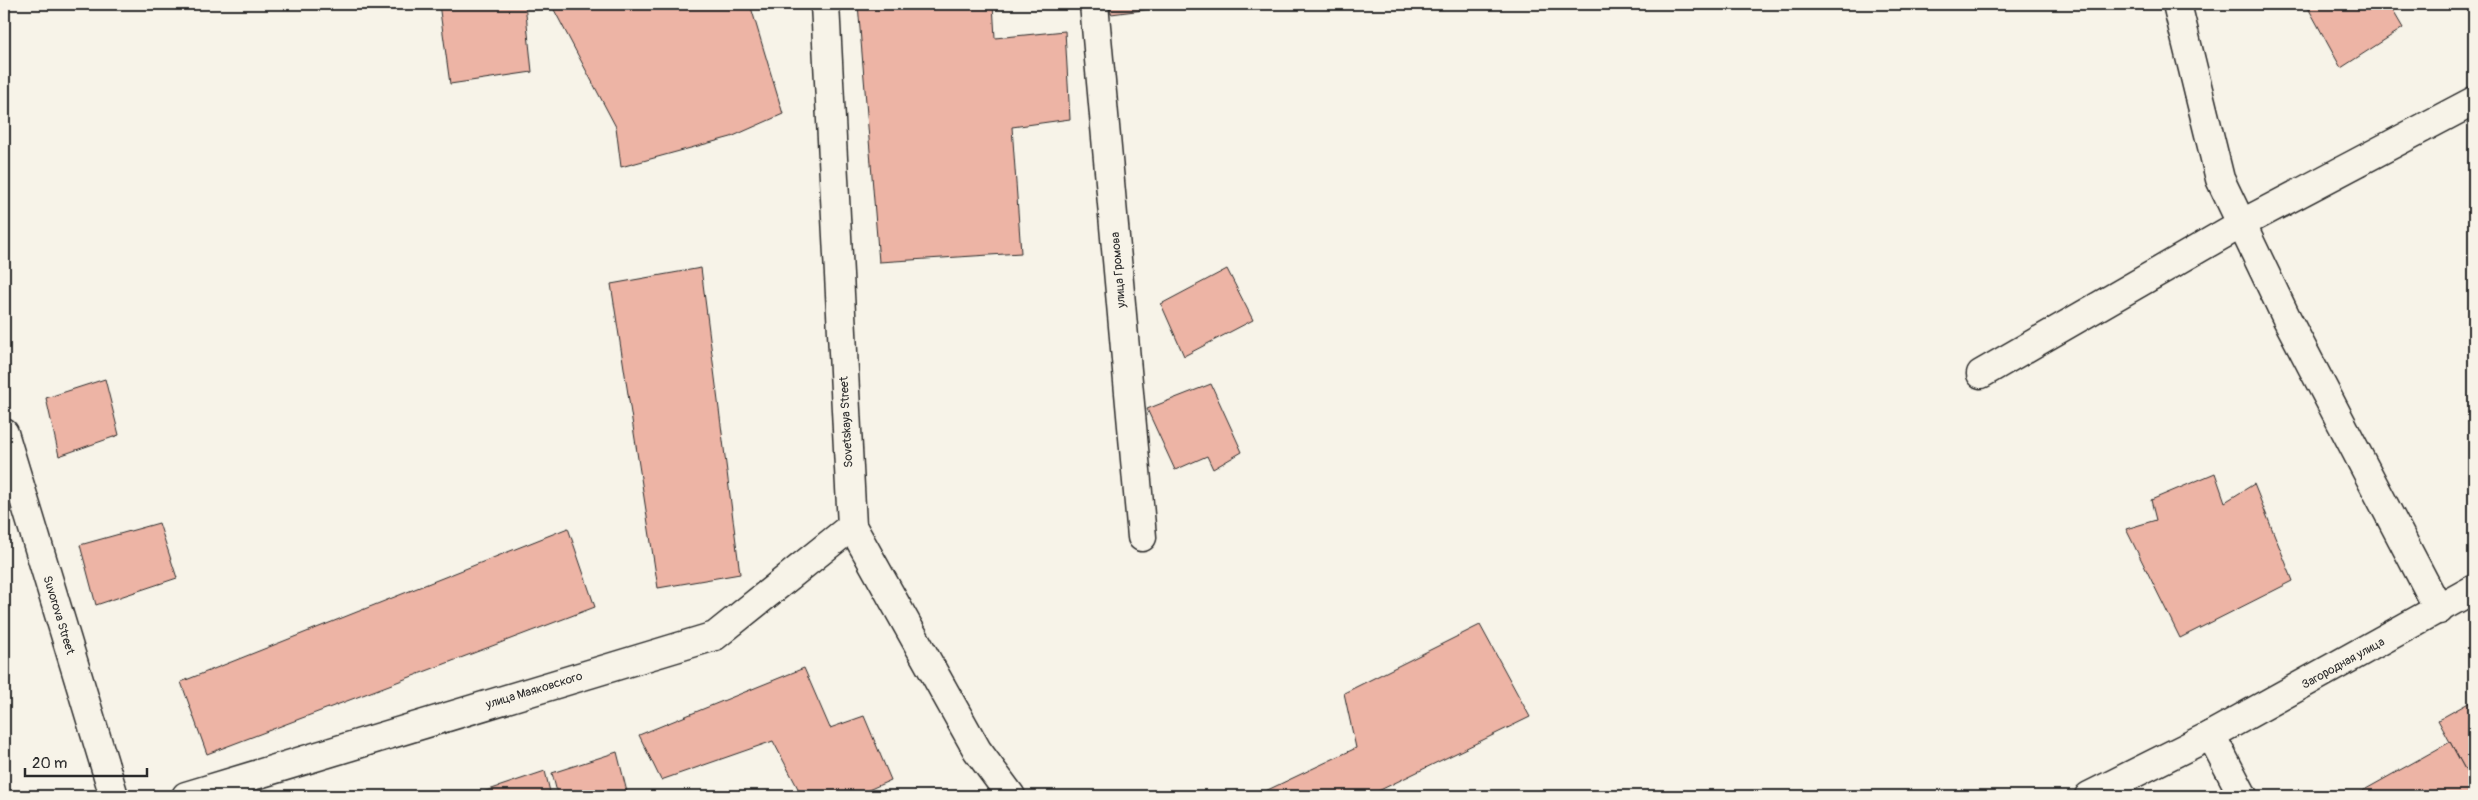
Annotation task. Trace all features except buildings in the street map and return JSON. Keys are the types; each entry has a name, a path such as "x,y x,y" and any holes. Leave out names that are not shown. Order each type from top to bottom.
{"street":[{"name":"Sovetskaya Street","path":"825,4 852,526 977,750 1011,796"},
{"name":"улица Громова","path":"1094,4 1142,537"},
{"path":"2177,4 2220,179 2286,317 2439,610"},
{"path":"1981,374 2241,224 2474,102"},
{"name":"Suvorova Street","path":"4,433 114,796"},
{"name":"улица Маяковского","path":"186,796 715,636 852,526"},
{"name":"Загородная улица","path":"2088,796 2211,735 2474,589"},
{"path":"2211,735 2243,796"}]}
